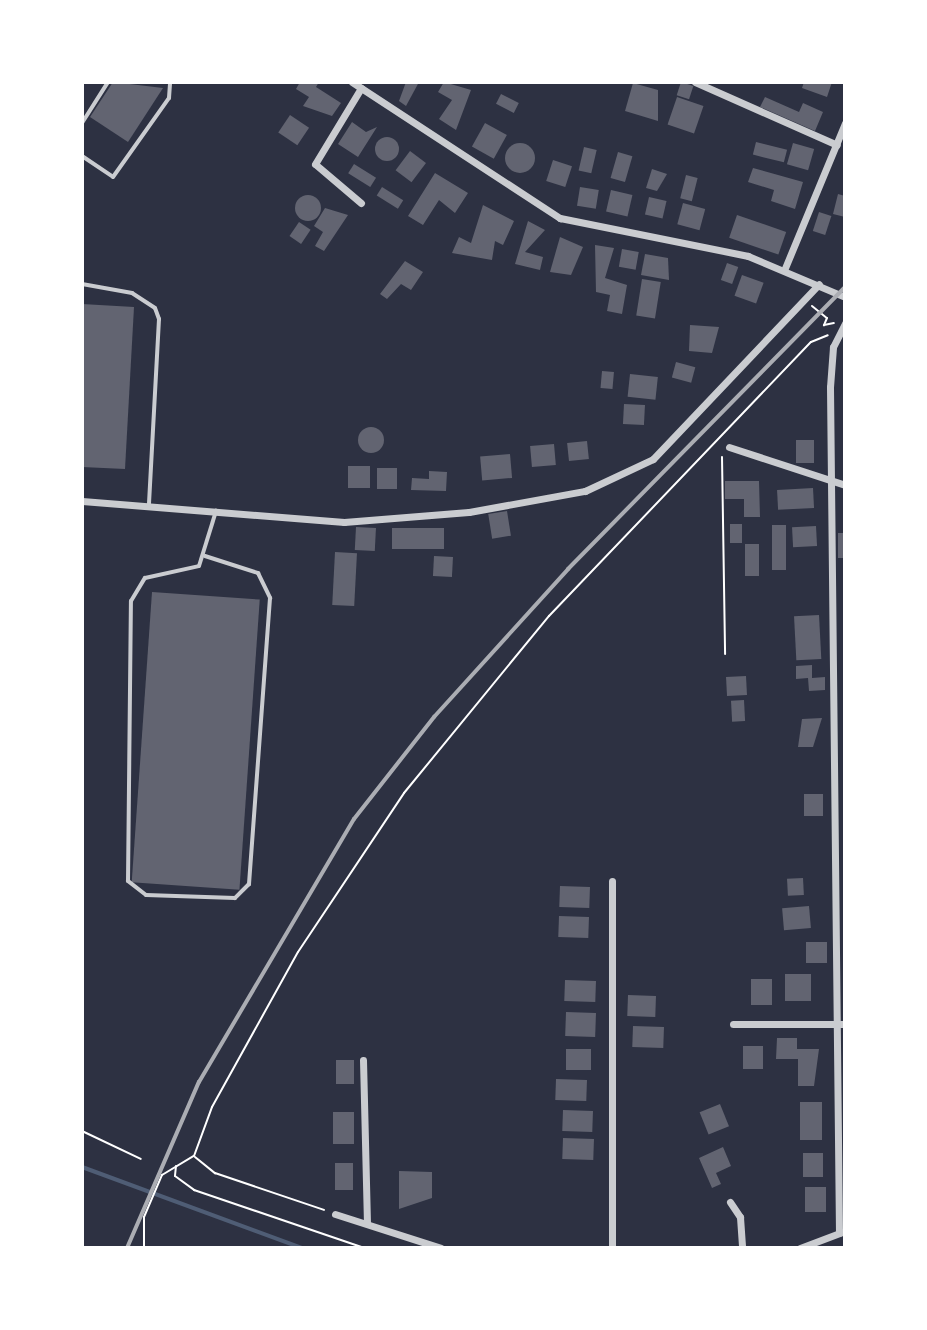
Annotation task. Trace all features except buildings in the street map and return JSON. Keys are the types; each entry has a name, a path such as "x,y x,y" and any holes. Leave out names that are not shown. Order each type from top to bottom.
{"street":[{"path":"352,82 560,218 785,268 845,297"},
{"path":"371,82 374,95"},
{"path":"695,82 837,145"},
{"path":"361,88 315,164 361,203"},
{"path":"785,268 845,123"},
{"path":"82,501 344,522 469,512 615,481 653,459 819,284"},
{"path":"800,1248 842,1232 831,482 831,360 840,326"},
{"path":"725,445 845,485"},
{"path":"612,881 612,1248"},
{"path":"733,1024 841,1024"},
{"path":"363,1060 367,1223"},
{"path":"730,1202 740,1217 742,1248"},
{"path":"335,1214 441,1248"}],"lane":[{"path":"82,123 108,82"},
{"path":"82,156 113,177 169,98 170,82"},
{"path":"82,284 132,293 155,308 159,319 149,506"},
{"path":"205,556 258,573 270,598 249,884 235,898 146,895 128,881 131,601 145,578 192,571 205,556 216,511"}],"path":[{"path":"807,306 827,318 824,325 840,326"},
{"path":"144,1248 144,1217 162,1175 194,1156 212,1107 344,875 475,700 811,342 840,326"},
{"path":"725,445 725,654"},
{"path":"82,1131 141,1159"},
{"path":"194,1156 215,1173 335,1214"},
{"path":"176,1166 175,1176 194,1190 364,1248"}],"waterway":[{"path":"82,1167 302,1248"}],"railway":[{"path":"127,1248 199,1082 354,819 434,717 568,569 845,287"}]}
